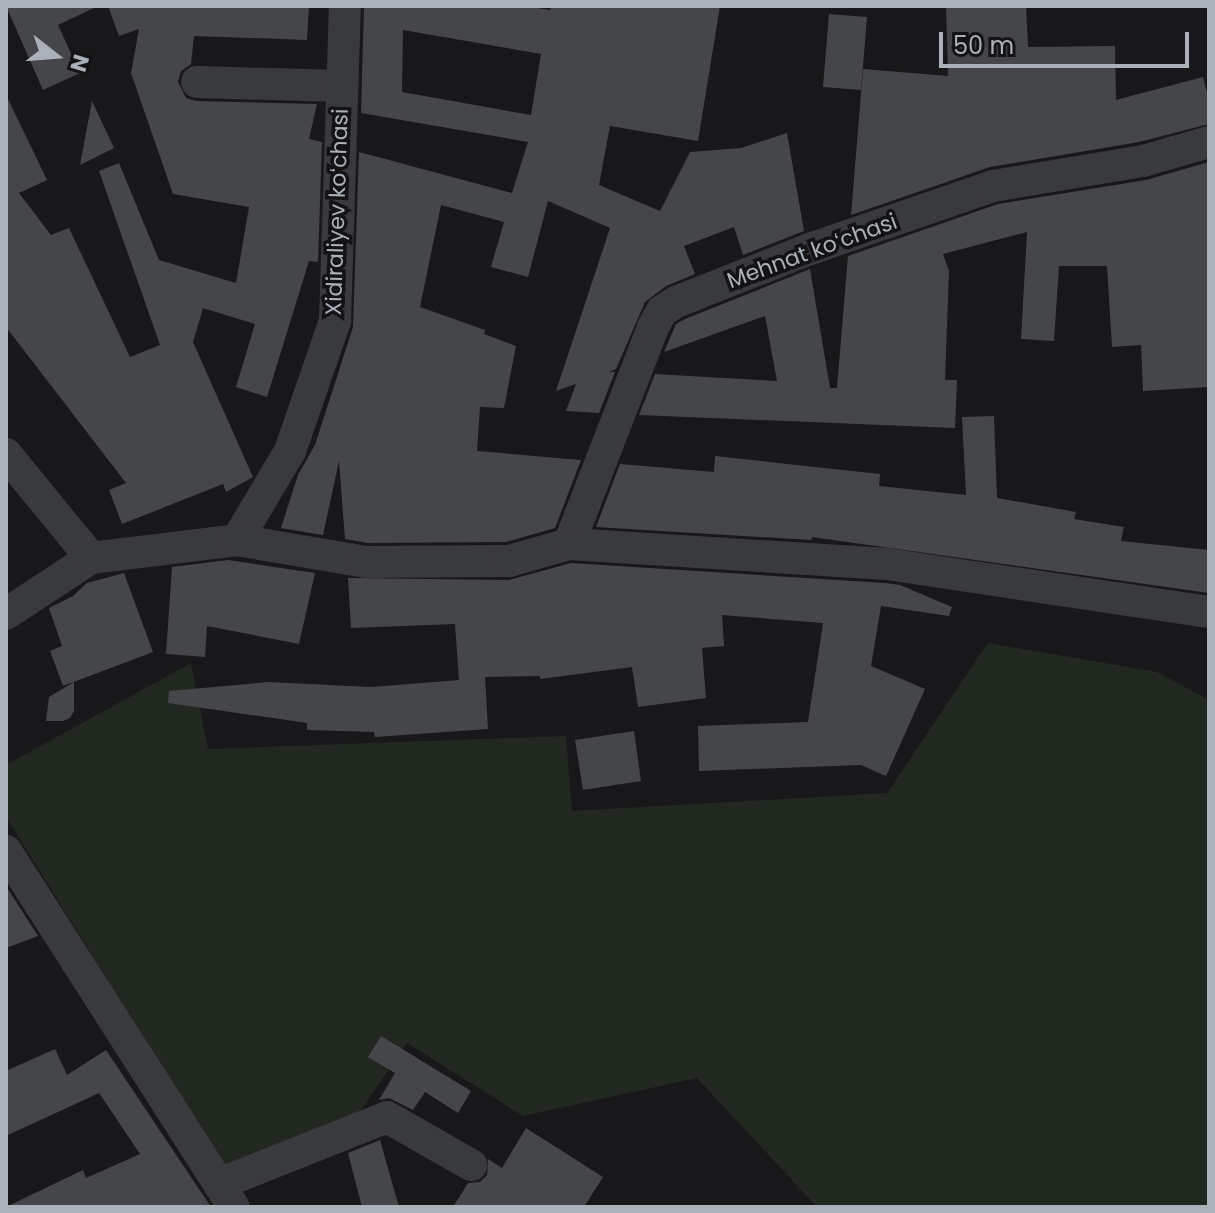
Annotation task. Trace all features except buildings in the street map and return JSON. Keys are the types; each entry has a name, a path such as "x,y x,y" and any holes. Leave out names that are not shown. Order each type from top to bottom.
{"street":[{"name":"Xidiraliyev koʻchasi","path":"237,540 290,451 335,321 345,6"},
{"path":"197,82 342,86"},
{"name":"Mehnat koʻchasi","path":"569,544 653,327 662,311 676,302 810,249 993,186 1143,161 1209,142"},
{"path":"6,454 91,558"},
{"path":"6,614 91,558 237,540 366,562 509,561 569,544 887,564 1209,612"},
{"path":"6,851 227,1195 387,1117 471,1165"}],"shaded area":[{"path":"988,643 1157,672 1209,700 1209,1207 817,1207 697,1078 523,1116 407,1043 357,1116 228,1173 6,817 6,765 191,663 208,749 566,736 572,811 887,793"}]}
